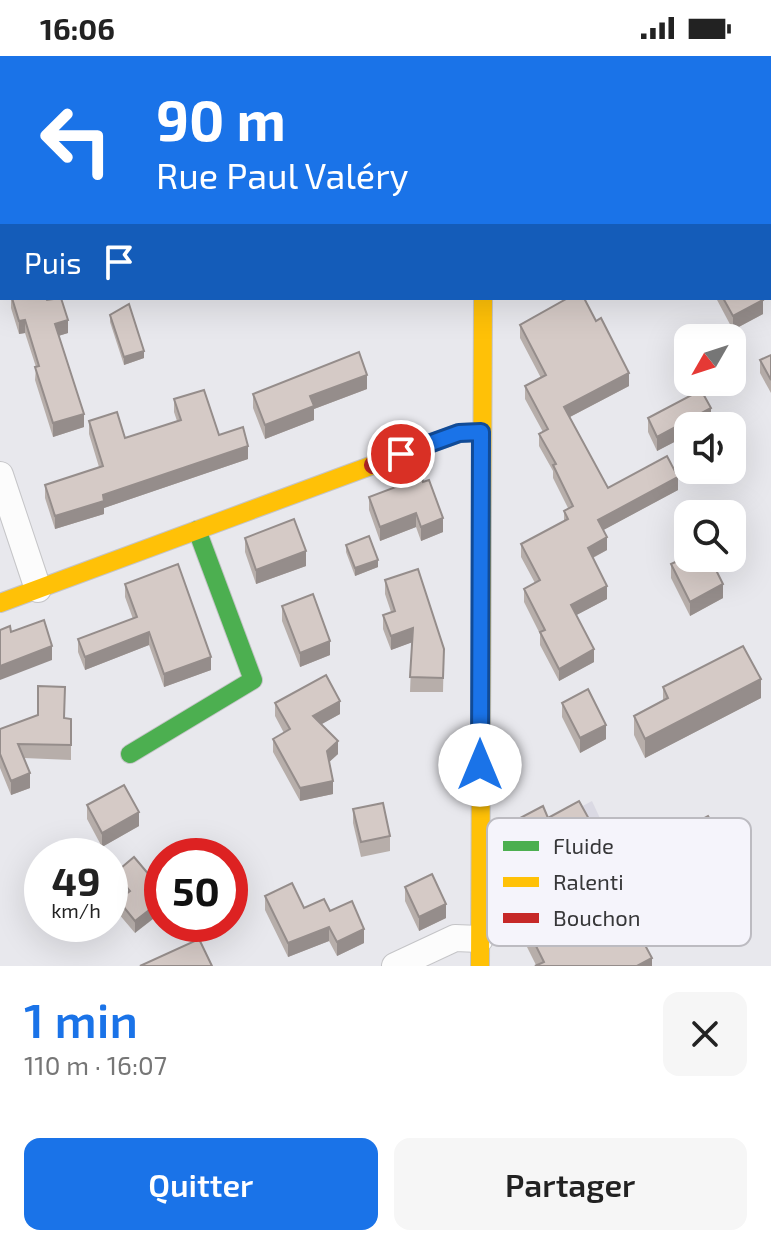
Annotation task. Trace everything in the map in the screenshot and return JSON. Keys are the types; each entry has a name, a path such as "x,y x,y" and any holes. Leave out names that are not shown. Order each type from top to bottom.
{"street":[{"path":"480,966 483,300"},
{"path":"0,603 459,433 481,432"},
{"path":"0,475 38,589"},
{"path":"130,754 253,680 197,530"},
{"path":"395,966 455,938 480,939"}],"shaded area":[{"path":"592,801 600,818 560,818"}],"building":[{"path":"13,300 62,300 68,320 55,324 84,414 53,423 35,367 39,366 25,320 19,321"},
{"path":"564,300 585,300 596,321 601,318 629,373 564,407 608,488 667,456 674,469 674,479 598,520 607,537 588,548 607,586 571,605 594,649 559,669 540,632 545,630 524,589 540,580 521,544 568,519 564,511 573,506 553,465 556,464 539,434 548,429 525,386 546,375 520,325"},
{"path":"724,300 763,300 733,316"},
{"path":"129,304 144,351 124,357 110,315"},
{"path":"359,352 367,375 310,396 314,406 265,425 253,394"},
{"path":"771,355 771,380 760,360"},
{"path":"204,390 219,435 243,427 248,446 103,495 104,501 55,516 45,485 103,466 89,421 117,412 125,438 181,420 174,399"},
{"path":"690,396 704,396 711,408 704,412 674,412 674,428 657,437 648,418"},
{"path":"422,477 423,482 429,480 443,518 421,527 416,513 380,527 369,497"},
{"path":"294,519 306,551 256,570 245,538"},
{"path":"369,536 378,560 355,568 346,545"},
{"path":"178,564 211,657 164,674 149,632 85,657 78,639 137,617 125,584"},
{"path":"418,569 444,649 443,678 410,677 413,628 391,636 383,615 395,611 385,580"},
{"path":"675,572 717,572 723,584 690,602"},
{"path":"313,594 330,641 300,653 282,606"},
{"path":"44,620 52,646 0,666 0,630 10,626 11,632"},
{"path":"743,646 761,679 645,739 634,716 668,698 663,687"},
{"path":"326,675 340,701 313,716 338,741 327,751 333,781 300,788 273,739 290,729 275,703"},
{"path":"38,686 65,687 64,718 71,719 71,745 18,744 30,773 11,781 0,754 0,729 38,715"},
{"path":"588,689 606,725 580,738 562,703"},
{"path":"124,785 139,812 102,833 87,805"},
{"path":"579,801 588,818 548,818"},
{"path":"383,803 390,836 361,842 353,809"},
{"path":"543,806 548,818 520,818"},
{"path":"134,857 144,869 144,914 135,921 128,912 128,862"},
{"path":"432,874 446,904 419,917 405,887"},
{"path":"292,883 304,908 324,899 330,911 352,901 364,929 337,942 329,927 288,943 265,896"},
{"path":"192,942 200,942 212,966 140,966"},
{"path":"536,946 646,946 652,958 637,966 535,966 544,962"}],"traffic: fast":[{"path":"130,754 253,680 197,530"}],"traffic: slow":[{"path":"480,966 483,300"},
{"path":"0,603 373,465"}],"traffic: jam":[{"path":"373,465 459,433 481,432"}],"route":[{"path":"401,454 459,433 481,432 480,765"}]}
